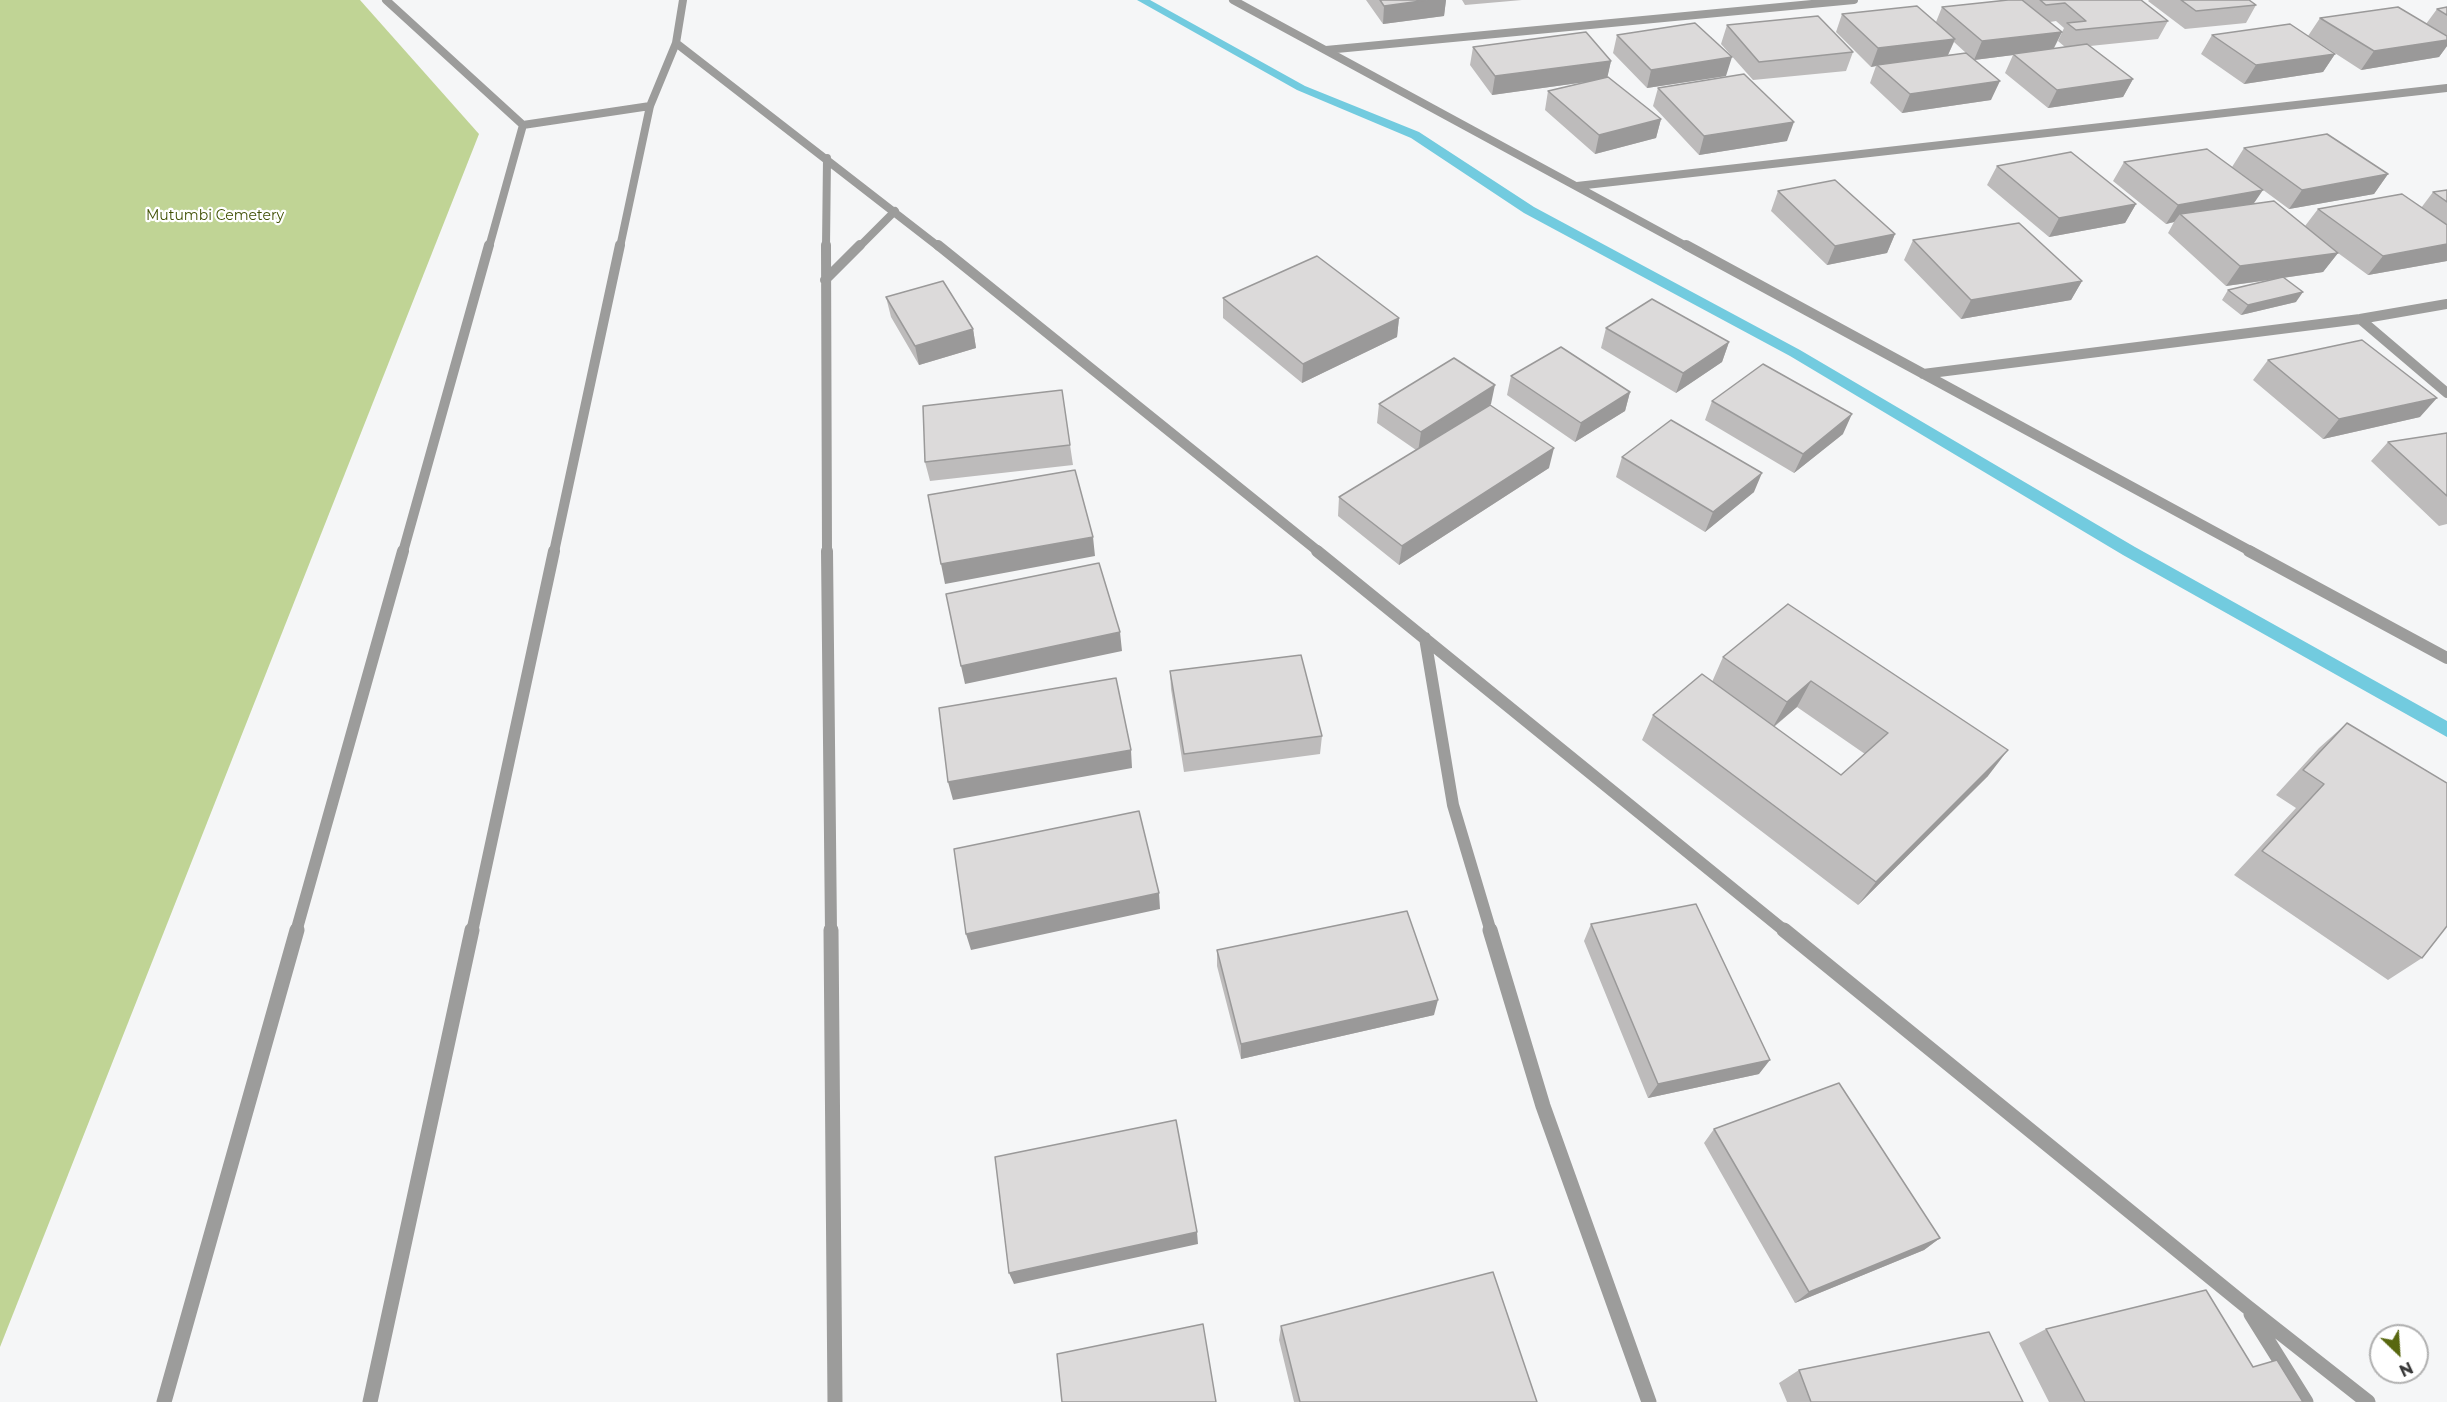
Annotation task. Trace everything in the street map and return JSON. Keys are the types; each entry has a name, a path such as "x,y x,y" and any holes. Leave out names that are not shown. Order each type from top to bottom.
{"street":[{"path":"386,0 523,125"},
{"path":"370,1402 650,106 676,42 683,0"},
{"path":"1233,0 2447,658"},
{"path":"1325,50 1854,0"},
{"path":"676,42 895,211 1425,638 2246,1306 2368,1402"},
{"path":"1577,186 2447,88"},
{"path":"523,125 650,106"},
{"path":"164,1402 523,125"},
{"path":"827,158 825,280 835,1402"},
{"path":"825,280 895,211"},
{"path":"1923,374 2360,320 2447,304"},
{"path":"2360,320 2447,393"},
{"path":"1425,638 1453,805 1543,1106 1649,1402"},
{"path":"2246,1306 2306,1402"}],"green space":[{"name":"Mutumbi Cemetery","path":"0,0 360,0 479,134 0,1347"}],"building":[{"path":"1380,0 1428,0 1384,6"},
{"path":"2022,0 2062,32 1982,41 1942,7"},
{"path":"2040,0 2141,0 2168,21 2076,30 2067,23 2086,21 2065,3 2046,5"},
{"path":"2181,0 2249,0 2256,5 2196,11"},
{"path":"1917,6 1955,39 1878,48 1842,14"},
{"path":"2398,7 2447,36 2447,40 2374,51 2320,18"},
{"path":"2447,7 2447,15 2437,9"},
{"path":"1818,16 1853,52 1759,62 1727,25"},
{"path":"1695,23 1732,57 1651,70 1617,35"},
{"path":"2290,24 2335,54 2256,65 2212,35"},
{"path":"1586,32 1611,61 1495,76 1473,47"},
{"path":"2087,44 2133,79 2057,90 2013,54"},
{"path":"1966,53 2000,81 1910,94 1877,65"},
{"path":"1744,74 1794,122 1704,136 1658,88"},
{"path":"1608,77 1661,119 1599,135 1548,91"},
{"path":"2327,134 2388,174 2302,190 2244,148"},
{"path":"2207,149 2263,190 2178,205 2124,162"},
{"path":"2071,152 2136,204 2059,218 1997,166"},
{"path":"1835,180 1895,234 1835,246 1778,191"},
{"path":"2447,190 2447,202 2433,192"},
{"path":"2402,194 2447,225 2447,244 2383,256 2318,209"},
{"path":"2274,201 2338,253 2240,266 2180,214"},
{"path":"2019,223 2082,281 1971,300 1913,240"},
{"path":"1317,256 1399,318 1303,364 1223,298"},
{"path":"2283,277 2303,292 2248,305 2228,290"},
{"path":"943,281 973,329 915,346 886,297"},
{"path":"1652,299 1729,342 1683,373 1606,328"},
{"path":"2362,340 2437,398 2339,419 2268,360"},
{"path":"1561,347 1630,392 1581,423 1511,376"},
{"path":"1454,358 1495,385 1421,432 1379,404"},
{"path":"1763,364 1852,414 1803,454 1712,401"},
{"path":"1062,390 1070,445 925,462 923,406"},
{"path":"1490,405 1554,448 1402,546 1339,497"},
{"path":"1671,420 1762,473 1713,512 1622,457"},
{"path":"2447,433 2447,496 2388,442"},
{"path":"1075,470 1093,537 941,564 928,495"},
{"path":"1099,563 1120,632 961,666 946,594"},
{"path":"1788,604 2008,750 1876,882 1653,715 1702,674 1841,775 1888,733 1811,681 1787,702 1723,657"},
{"path":"1301,655 1322,736 1184,754 1170,671"},
{"path":"1116,678 1131,750 948,782 939,708"},
{"path":"2347,723 2447,783 2447,926 2422,958 2262,851 2324,784 2303,770"},
{"path":"1139,811 1159,893 966,934 954,849"},
{"path":"1696,904 1770,1060 1658,1084 1591,924"},
{"path":"1407,911 1438,1000 1241,1044 1217,950"},
{"path":"1839,1083 1940,1238 1809,1292 1714,1129"},
{"path":"1176,1120 1197,1232 1009,1273 995,1157"},
{"path":"1493,1272 1537,1402 1300,1402 1281,1326"},
{"path":"2206,1290 2253,1367 2277,1360 2303,1402 2085,1402 2046,1329"},
{"path":"1203,1324 1216,1402 1062,1402 1057,1354"},
{"path":"1989,1332 2023,1402 1811,1402 1799,1370"}],"waterway":[{"path":"1142,0 1301,88 1415,135 1529,210 1795,353 2129,551 2447,730"}]}
